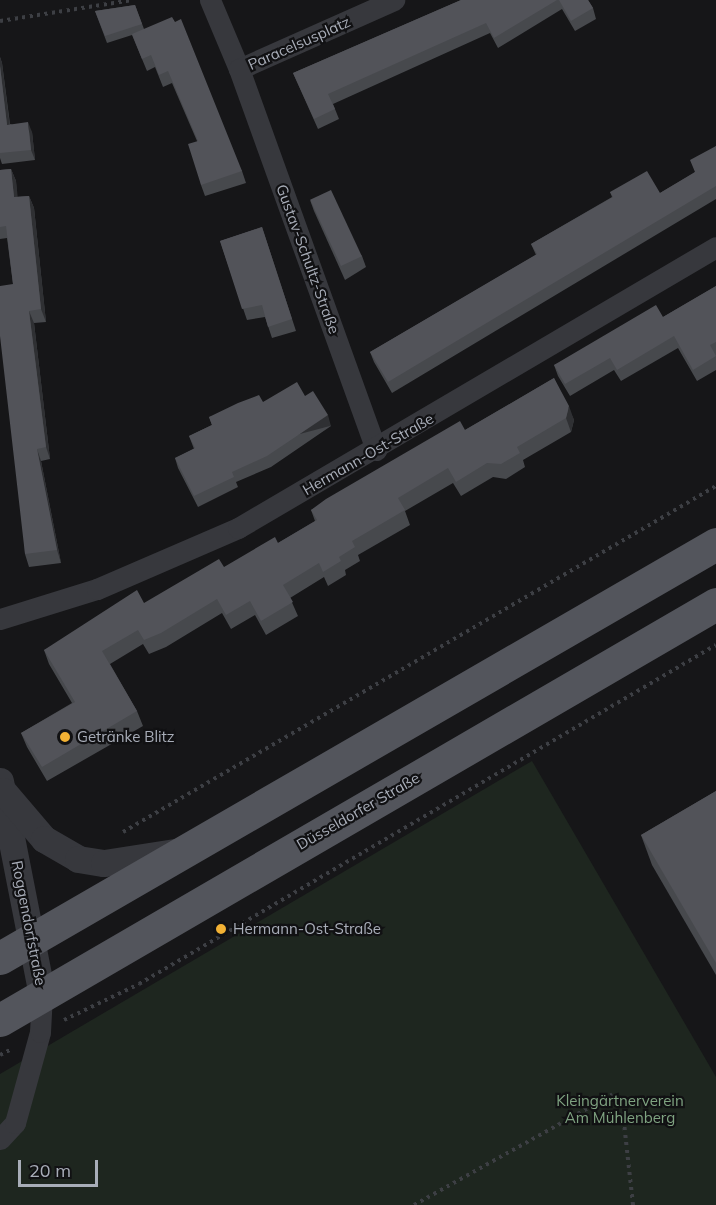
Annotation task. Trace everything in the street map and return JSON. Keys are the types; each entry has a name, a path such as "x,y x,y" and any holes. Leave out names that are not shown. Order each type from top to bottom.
{"main road":[{"path":"0,958 716,543"},
{"name":"Düsseldorfer Straße","path":"0,1020 716,604"}],"street":[{"name":"Paracelsusplatz","path":"210,0 239,69 394,0"},
{"name":"Gustav-Schultz-Straße","path":"239,69 376,450"},
{"name":"Hermann-Ost-Straße","path":"0,619 186,554 376,450 716,247"},
{"path":"1,786 44,839 78,859 104,863 187,850"},
{"name":"Roggendorfstraße","path":"1,786 33,939 42,995"},
{"path":"0,1139 15,1123 40,1032 42,995"}],"path":[{"path":"0,21 132,0"},
{"path":"119,835 716,486"},
{"path":"0,1055 176,962 242,921 716,645"},
{"path":"173,955 176,962"},
{"path":"414,1205 612,1095 622,1105 633,1205"}],"green space":[{"name":"Kleingärtnerverein Am Mühlenberg","path":"532,761 716,1077 716,1205 0,1205 0,1074"}],"building":[{"path":"461,0 557,0 494,38 486,23 328,94 335,109 314,119 293,73"},
{"path":"559,0 588,0 593,8 571,21"},
{"path":"135,5 142,24 105,36 95,11"},
{"path":"172,17 175,22 181,19 242,171 201,185 188,144 198,141 168,71 159,75 151,55 142,59 132,34"},
{"path":"0,66 7,125 28,122 31,150 0,153"},
{"path":"716,146 716,186 388,382 370,352 537,254 531,244 613,197 610,192 647,171 660,193 695,172 690,160"},
{"path":"11,169 14,197 29,196 41,309 29,311 46,447 37,449 57,550 25,554 0,336 0,286 13,284 6,226 0,227 0,170"},
{"path":"331,190 362,256 341,266 310,200"},
{"path":"262,227 292,319 268,327 262,305 242,309 220,241"},
{"path":"716,286 716,342 710,345 716,356 693,370 674,336 617,370 610,358 565,384 554,365 656,305 663,317"},
{"path":"554,378 569,406 566,418 517,447 520,453 501,464 487,463 456,482 448,468 398,498 405,510 352,541 355,547 339,557 341,561 323,572 319,563 283,585 293,602 261,621 250,601 226,615 217,599 161,633 144,640 138,630 102,651 137,711 42,767 21,733 75,702 44,650 137,590 144,603 219,559 224,567 275,537 278,543 317,520 311,510 326,499 460,421 465,430"},
{"path":"297,382 305,396 313,391 328,415 267,456 232,472 234,477 194,496 175,458 195,448 189,436 212,425 209,417 259,395 263,402"},
{"path":"716,791 716,963 641,835"}],"place":[{"name":"Getränke Blitz","path":"65,737"},
{"name":"Hermann-Ost-Straße","path":"221,929"}]}
